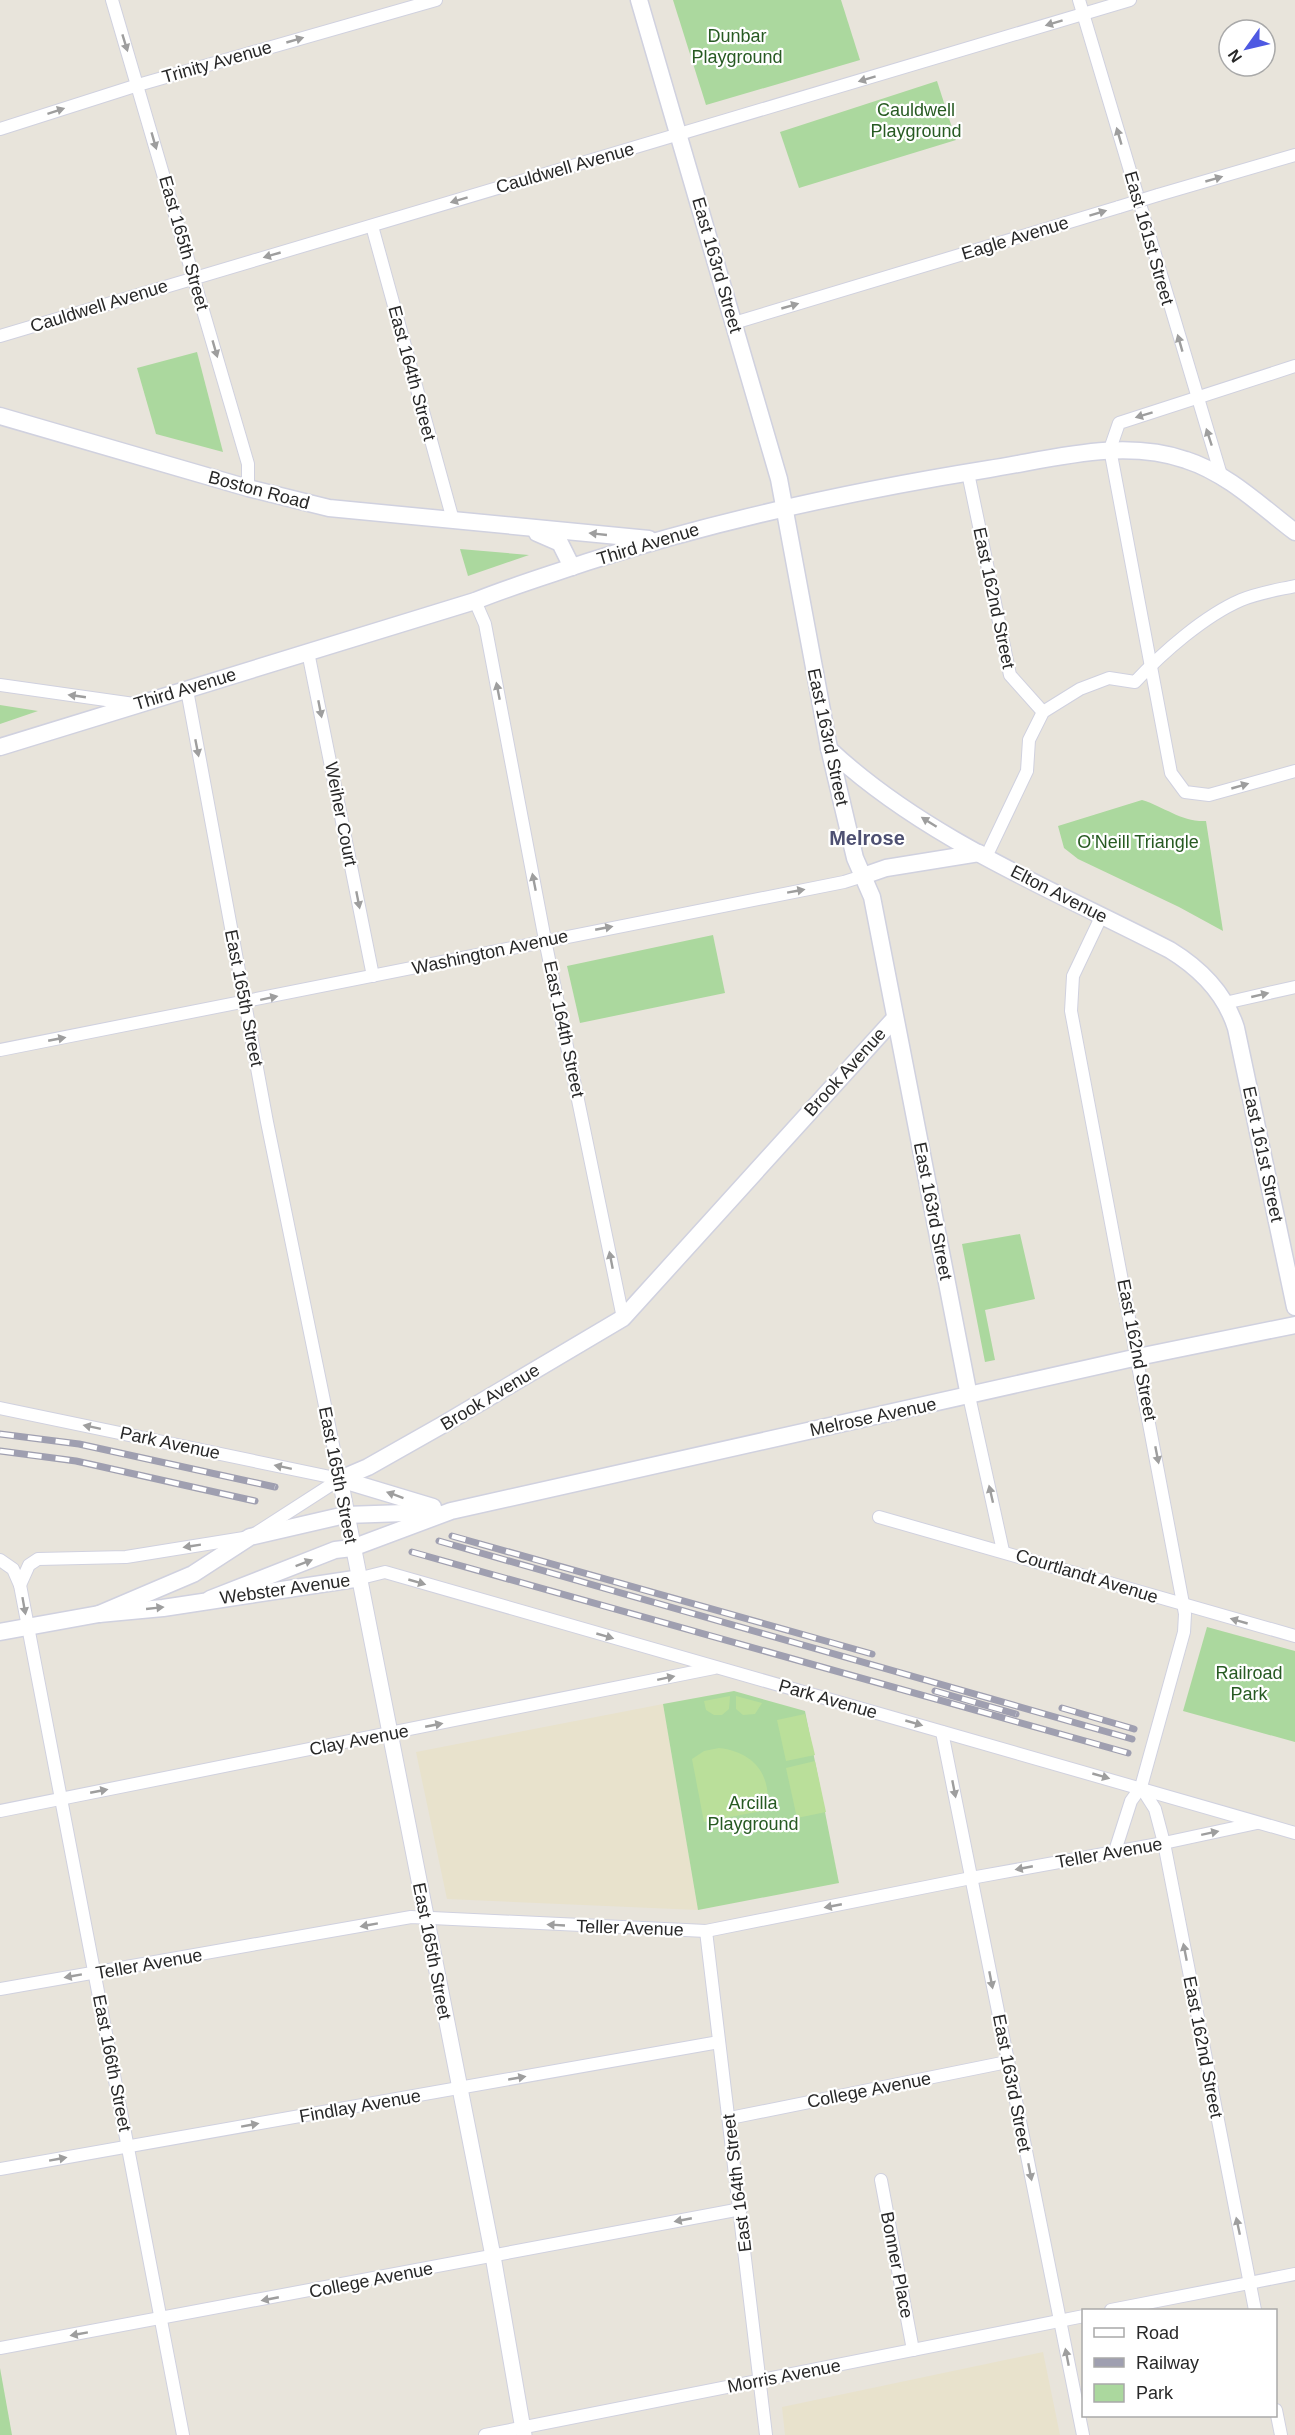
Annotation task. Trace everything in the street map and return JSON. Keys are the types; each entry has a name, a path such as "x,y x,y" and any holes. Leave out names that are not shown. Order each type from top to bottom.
{"main road":[{"name":"East 163rd Street","path":"639,0 734,323 785,507 829,748 855,858 872,897 969,1396"},
{"name":"Boston Road","path":"0,416 248,488 329,508 656,540"},
{"name":"Third Avenue","path":"0,747 475,601 513,585 656,540 785,507 968,472 1110,449 1140,451 1185,459 1221,475 1295,532"},
{"name":"Boston Road","path":"526,527 560,543 572,567"},
{"name":"Elton Avenue","path":"829,748 866,781 982,855 1102,915 1187,962 1213,984 1225,1003"},
{"name":"Washington Avenue","path":"863,876 886,868 982,855"},
{"name":"East 161st Street","path":"1225,1003 1236,1028 1295,1307"},
{"name":"Brook Avenue","path":"340,1479 368,1467 434,1430 623,1318 895,1018"},
{"name":"Melrose Avenue","path":"352,1548 451,1511 1138,1357 1295,1325"},
{"path":"340,1479 451,1511"},
{"name":"Melrose Avenue","path":"345,1515 451,1511"},
{"name":"Webster Avenue","path":"99,1614 193,1574 250,1537 345,1515"},
{"name":"Webster Avenue","path":"210,1599 335,1550 352,1548"},
{"name":"Webster Avenue","path":"0,1632 99,1614 361,1578"}],"street":[{"name":"East 165th Street","path":"112,0 248,464 248,488"},
{"name":"Trinity Avenue","path":"0,129 138,85 436,0"},
{"name":"East 161st Street","path":"1079,0 1196,399 1221,475"},
{"name":"Cauldwell Avenue","path":"0,336 1130,0"},
{"name":"Eagle Avenue","path":"734,323 1295,155"},
{"name":"East 164th Street","path":"372,226 453,520"},
{"path":"1295,366 1119,423 1110,449 1171,773 1185,792 1209,795 1295,771"},
{"name":"East 162nd Street","path":"968,472 1010,675 1043,712"},
{"path":"982,855 1027,771 1029,740 1043,712 1080,689 1109,678 1135,682 1152,663 1228,607 1256,595 1295,586"},
{"name":"East 164th Street","path":"475,601 485,624 545,940 623,1318"},
{"name":"Weiher Court","path":"308,652 374,976"},
{"path":"0,685 135,704"},
{"name":"East 165th Street","path":"186,690 245,1003 340,1479 345,1515 361,1578 360,1592 493,2256 524,2432"},
{"name":"Washington Avenue","path":"0,1050 245,1003 545,940 844,882 863,876"},
{"name":"East 162nd Street","path":"1102,915 1073,976 1071,1011 1185,1605 1184,1632 1141,1787 1131,1801 1115,1851"},
{"path":"1225,1003 1295,987"},
{"name":"East 163rd Street","path":"969,1396 1004,1551"},
{"name":"Park Avenue","path":"0,1408 340,1479"},
{"name":"Brook Avenue","path":"20,1585 29,1565 38,1559 126,1557 250,1537 340,1479"},
{"name":"Courtlandt Avenue","path":"879,1517 1295,1636"},
{"path":"0,1560 13,1569 20,1585"},
{"name":"Park Avenue","path":"361,1578 385,1572 1295,1833"},
{"name":"East 166th Street","path":"20,1585 183,2435"},
{"name":"Clay Avenue","path":"0,1810 717,1668"},
{"name":"East 163rd Street","path":"942,1732 1083,2435"},
{"name":"East 162nd Street","path":"1141,1787 1155,1809 1164,1843 1255,2309"},
{"name":"Teller Avenue","path":"0,1989 411,1917 706,1931 1257,1823"},
{"name":"East 164th Street","path":"706,1931 741,2209 766,2435"},
{"name":"Findlay Avenue","path":"0,2169 719,2042"},
{"name":"College Avenue","path":"730,2118 1007,2062"},
{"name":"Bonner Place","path":"881,2180 913,2350"},
{"name":"College Avenue","path":"0,2348 741,2209"},
{"path":"1116,2309 1295,2274"},
{"name":"Morris Avenue","path":"485,2435 524,2432 760,2380 1082,2316"},
{"path":"1277,2417 1281,2435"}],"shaded area":[{"path":"663,1704 698,1910 447,1899 416,1752"},
{"path":"1043,2352 1060,2435 785,2435 782,2407"}],"green space":[{"name":"Dunbar Playground","path":"673,0 841,0 860,60 706,105"},
{"name":"Cauldwell Playground","path":"937,81 956,140 799,188 780,132"},
{"path":"197,352 223,452 156,434 137,368"},
{"path":"460,549 529,555 468,576"},
{"path":"0,705 38,711 0,724"},
{"name":"O'Neill Triangle","path":"1142,800 1181,817 1206,821 1223,931 1179,907 1078,859 1064,848 1058,826"},
{"path":"713,935 725,993 580,1023 567,966"},
{"path":"1020,1234 1035,1299 985,1310 995,1360 985,1362 962,1244"},
{"name":"Railroad Park","path":"1207,1627 1295,1651 1295,1742 1183,1711"},
{"name":"Arcilla Playground","path":"734,1691 805,1711 839,1883 698,1910 663,1704"},
{"path":"730,1696 729,1709 722,1715 714,1715 706,1710 704,1701"},
{"path":"736,1696 762,1703 755,1714 743,1715 736,1709"},
{"path":"805,1714 815,1755 786,1761 777,1720"},
{"path":"719,1748 742,1754 758,1767 767,1786 767,1810 704,1822 692,1759 704,1751"},
{"path":"815,1761 826,1812 797,1818 786,1768"},
{"path":"0,2368 12,2435 0,2435"}],"railway":[{"path":"0,1434 79,1444 275,1487"},
{"path":"0,1451 76,1461 255,1501"},
{"path":"452,1536 872,1654"},
{"path":"439,1541 1132,1739"},
{"path":"412,1552 1128,1753"},
{"path":"935,1691 1016,1714"},
{"path":"1062,1708 1134,1729"}],"district":[{"name":"Melrose","path":"867,838"}]}
